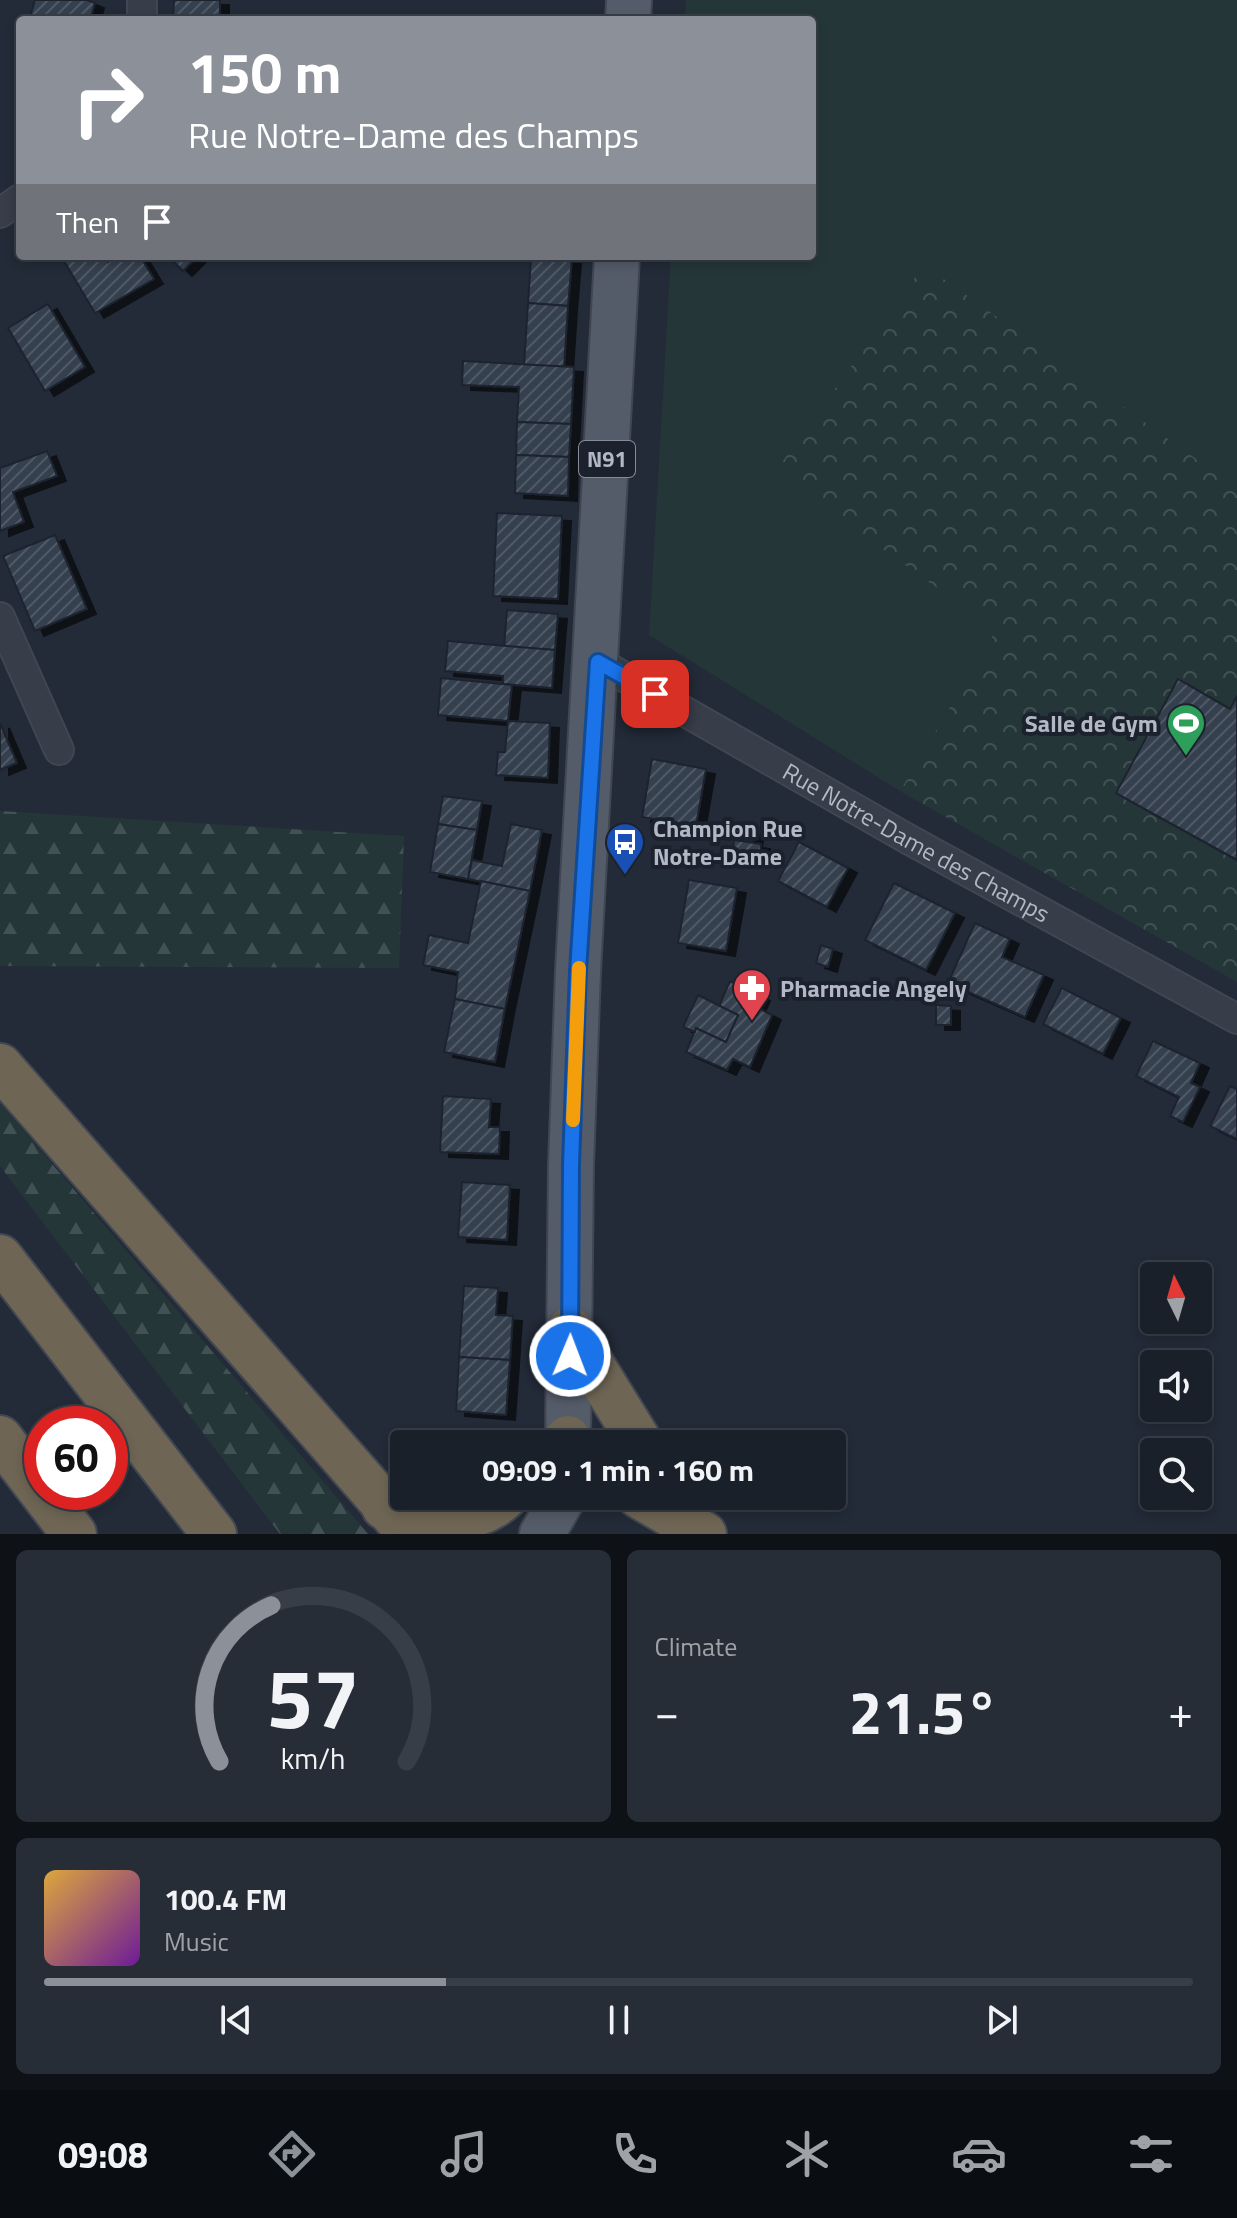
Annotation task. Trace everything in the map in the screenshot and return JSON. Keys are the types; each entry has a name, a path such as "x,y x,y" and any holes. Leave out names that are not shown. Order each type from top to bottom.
{"highway":[{"path":"0,1066 397,1520 452,1521 482,1510"},
{"path":"0,1257 214,1534"},
{"path":"570,1329 632,1430"},
{"path":"0,1438 74,1534"},
{"path":"671,1510 691,1519"}],"main road":[{"name":"N91","path":"566,1430 578,971 598,662 617,260"},
{"path":"542,1534 557,1510"},
{"path":"570,1510 579,1534"}],"street":[{"path":"0,617 59,750"},
{"name":"Rue Notre-Dame des Champs","path":"598,662 908,839 1237,1019"}],"green space":[{"path":"686,0 1237,0 1237,512 996,630 900,791 649,635 671,260 816,260 816,16 685,16"},
{"path":"924,265 1237,488 1237,982 900,791 996,630 775,472"},
{"path":"0,811 404,836 399,968 0,966"},
{"path":"0,1103 368,1534 280,1534 0,1166"}],"building":[{"path":"35,0 87,0 95,3 91,16 30,16"},
{"path":"174,0 220,0 220,16 173,16"},
{"path":"142,260 154,279 95,313 64,261"},
{"path":"172,260 194,260 183,271"},
{"path":"531,260 572,260 568,306 528,303"},
{"path":"528,303 568,306 564,367 524,365"},
{"path":"48,304 85,367 45,391 8,328"},
{"path":"463,361 574,367 571,424 517,422 519,387 462,385"},
{"path":"517,422 571,424 569,457 516,455"},
{"path":"47,451 57,476 13,492 24,522 0,531 0,468"},
{"path":"516,455 569,457 568,496 515,493"},
{"path":"497,513 562,516 558,599 493,596"},
{"path":"55,535 87,609 35,631 3,556"},
{"path":"507,610 558,614 555,650 504,647"},
{"path":"448,641 555,650 552,688 503,684 503,676 445,671"},
{"path":"441,678 512,685 508,721 438,715"},
{"name":"Salle de Gym","path":"1178,679 1230,709 1237,696 1237,860 1116,793"},
{"path":"508,721 550,723 548,778 496,775 498,752 505,752"},
{"path":"0,723 17,763 0,770"},
{"path":"652,759 706,769 696,826 642,817"},
{"path":"443,796 482,801 477,830 438,824"},
{"path":"438,824 477,830 468,879 430,872"},
{"path":"511,824 542,830 530,891 468,879 472,860 502,866"},
{"path":"736,829 755,831 753,842 734,840"},
{"path":"734,840 761,844 760,859 732,856"},
{"path":"799,842 848,868 827,907 778,881"},
{"path":"689,880 737,888 726,951 678,943"},
{"path":"481,881 530,891 505,1009 455,999 458,972 423,965 429,935 468,943"},
{"path":"894,883 955,913 926,970 865,940"},
{"path":"975,923 1010,939 1002,957 1044,975 1025,1017 948,983"},
{"path":"821,945 833,949 828,967 816,963"},
{"name":"Pharmacie Angely","path":"730,981 761,996 756,1007 772,1015 750,1067 733,1059 727,1070 686,1052 696,1028 726,1042 738,1015 719,1006"},
{"path":"1062,988 1121,1018 1103,1054 1043,1024"},
{"path":"698,995 738,1015 726,1042 696,1028 695,1032 683,1027"},
{"path":"455,999 505,1009 495,1062 444,1052"},
{"path":"936,1005 951,1006 951,1025 936,1025"},
{"path":"1153,1041 1200,1063 1191,1083 1200,1087 1183,1122 1170,1116 1179,1097 1136,1076"},
{"path":"1230,1086 1237,1089 1237,1139 1210,1126"},
{"path":"443,1096 491,1099 489,1127 500,1127 499,1154 440,1152"},
{"path":"462,1182 510,1185 507,1240 458,1237"},
{"path":"464,1286 498,1288 496,1315 513,1316 510,1360 459,1357"},
{"path":"459,1357 510,1360 506,1415 456,1411"}],"slow traffic":[{"path":"573,1120 579,968"}],"place":[{"name":"Salle de Gym","path":"1186,757"},
{"name":"Champion Rue Notre-Dame","path":"625,876"},
{"name":"Pharmacie Angely","path":"752,1022"}],"route":[{"path":"570,1356 571,1165 578,971 598,662 655,694"}]}
